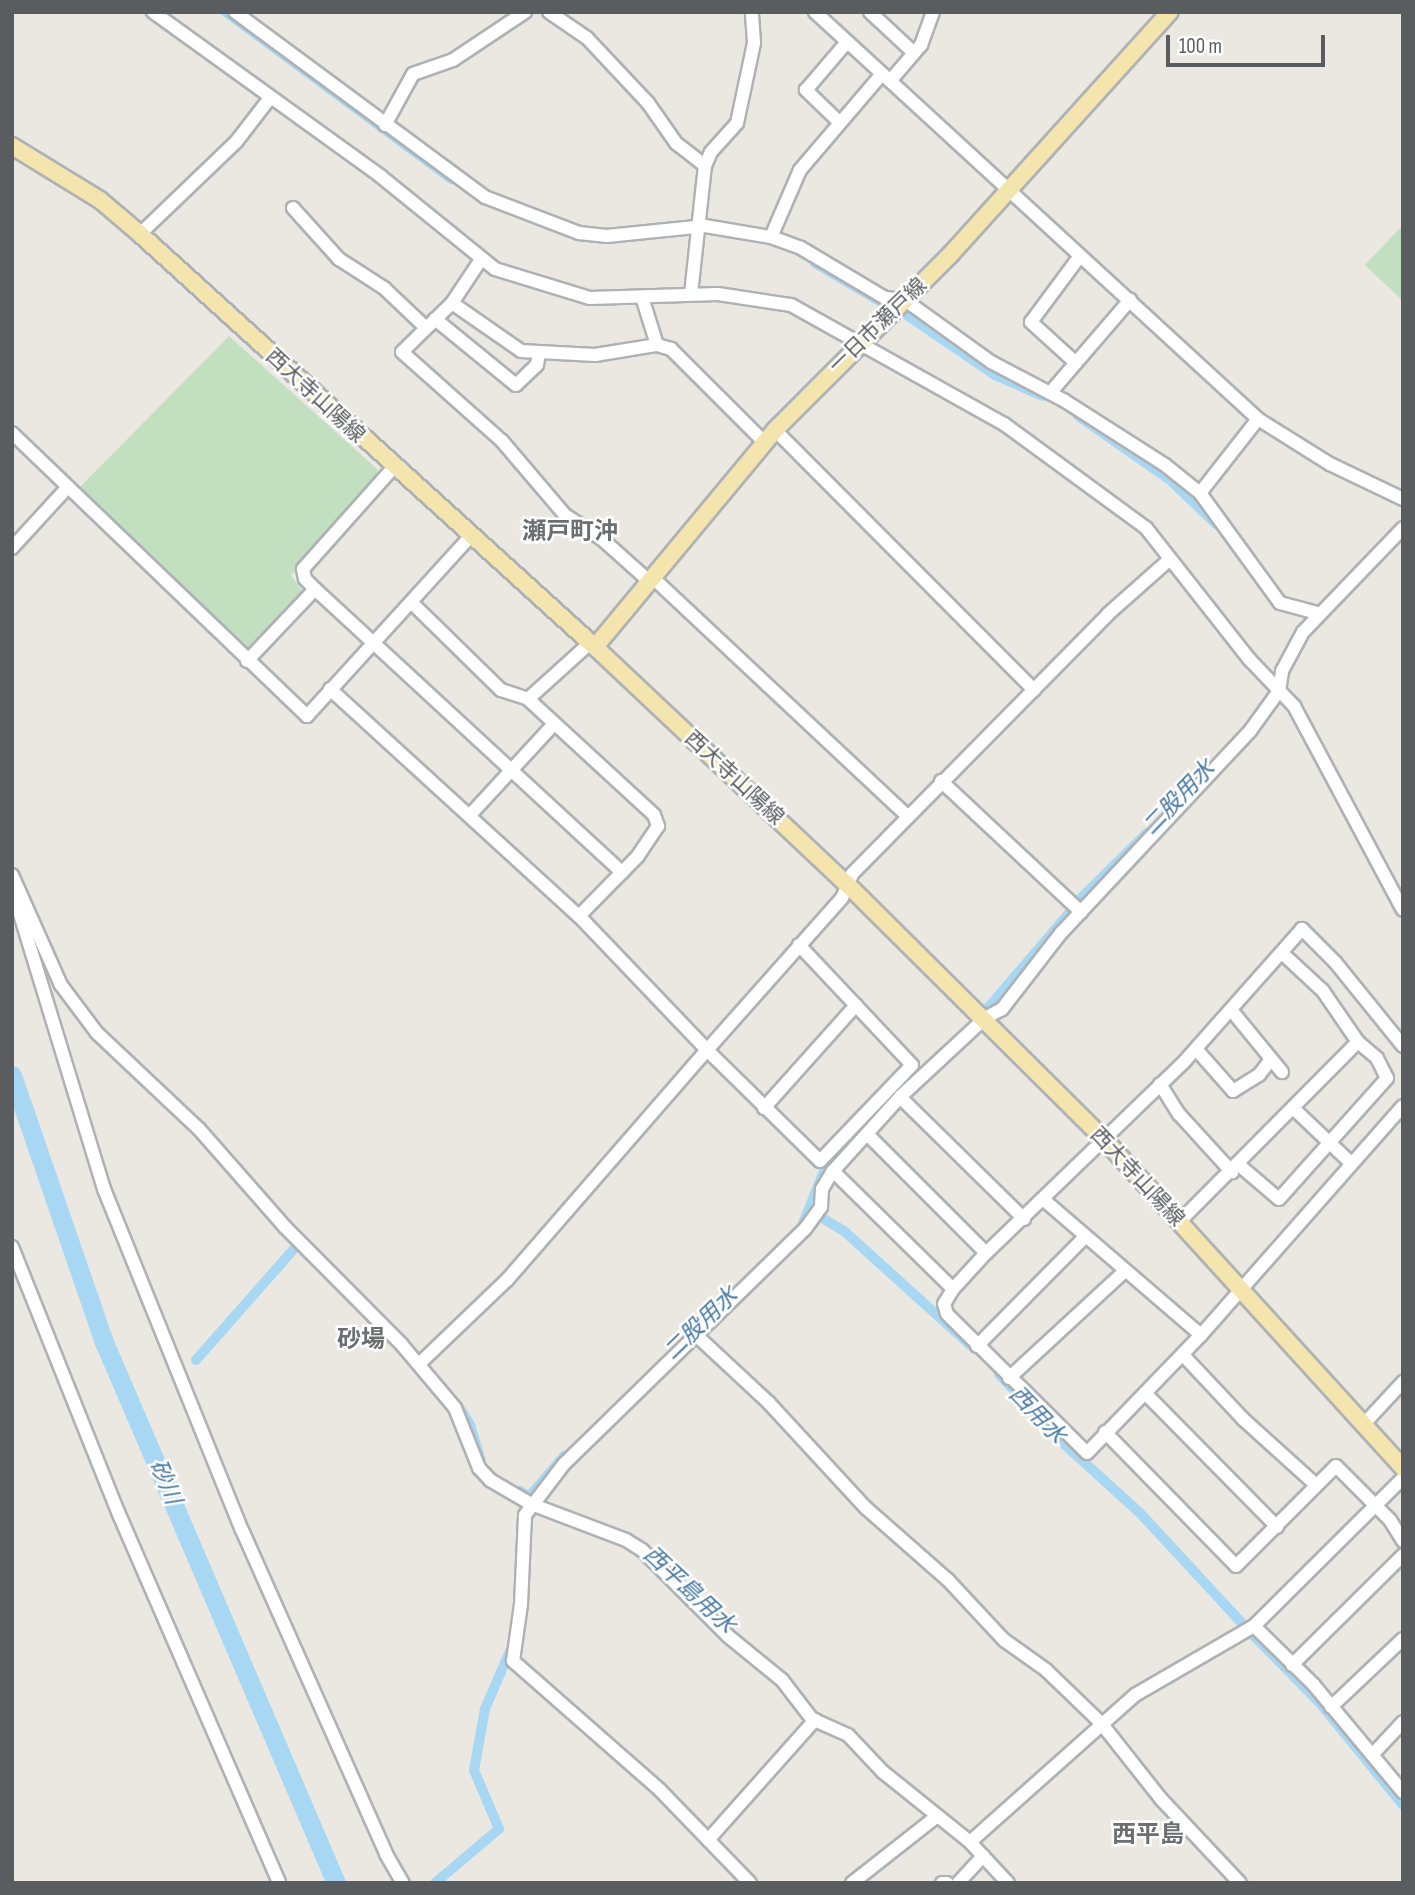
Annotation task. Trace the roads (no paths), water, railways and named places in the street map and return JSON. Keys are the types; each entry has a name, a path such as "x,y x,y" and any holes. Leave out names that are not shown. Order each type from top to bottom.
{"main road":[{"name":"一日市瀬戸線","path":"592,645 769,436 905,300 1170,12"},
{"name":"西大寺山陽線","path":"12,146 100,200 139,234 592,645 848,885 1103,1138 1403,1468"}],"street":[{"path":"153,12 379,175 480,261 513,277 590,299 691,294 760,297 791,305 863,342 1004,424 1146,528 1294,706 1330,766 1403,910"},
{"path":"168,24 178,12"},
{"path":"234,12 485,197 556,226 607,236 695,226 771,237 801,248 885,299 905,300 991,362 1051,393 1165,465 1200,494 1280,603 1317,613"},
{"path":"385,125 402,86 413,74 453,60 525,12"},
{"path":"549,12 587,38 648,103 676,143 705,166"},
{"path":"691,294 695,226 705,166 711,152 737,124 754,43 752,12"},
{"path":"815,12 1258,419 1330,464 1403,499"},
{"path":"870,12 914,53"},
{"path":"771,237 800,170 838,121 914,53 933,12"},
{"path":"838,121 806,90 847,42"},
{"path":"139,234 236,142 270,98"},
{"path":"293,208 339,259 384,288 516,385 537,365 539,353"},
{"path":"1076,363 1031,322 1080,256"},
{"path":"480,261 453,303 402,352 502,441 565,515 602,539 650,579 907,816"},
{"path":"642,297 657,345"},
{"path":"1051,393 1130,300"},
{"path":"453,303 512,346 539,353 595,355 657,345 671,349 769,436 1034,691"},
{"path":"1200,494 1258,419"},
{"path":"12,433 307,716 470,537"},
{"path":"393,467 303,569 304,579 622,872"},
{"path":"12,548 67,488"},
{"path":"750,1883 660,1790 513,1661 521,1604 525,1515 564,1464 805,1230 821,1208 822,1189 833,1171 900,1097 985,1018 1003,1009 1080,912 1250,731 1279,691 1289,654 1317,613 1403,528"},
{"path":"419,1364 507,1280 799,945 848,885 852,874 1108,614 1170,559"},
{"path":"247,661 315,589"},
{"path":"411,602 501,690 528,699 653,815 658,825 622,872 579,916"},
{"path":"528,699 592,645"},
{"path":"330,690 579,916 764,1108 820,1161 912,1065 799,945"},
{"path":"470,815 554,724"},
{"path":"942,781 1080,912"},
{"path":"12,874 61,985 97,1033 199,1129 285,1227 419,1364 454,1408 479,1468 490,1480 531,1504 642,1550 728,1636 782,1679 815,1720 848,1735 883,1772 919,1797 936,1816 970,1842 1008,1883"},
{"path":"12,887 104,1189 242,1530 403,1883"},
{"path":"1403,1046 1335,962 1302,929 1196,1049 1103,1138 1044,1200 986,1253 953,1289 944,1304 947,1314 1087,1453 1183,1355 1403,1106"},
{"path":"1160,1084 1179,1114 1235,1169 1279,1199 1387,1078 1377,1058 1358,1042 1323,991 1282,953"},
{"path":"764,1108 856,1005"},
{"path":"1232,1011 1282,1072"},
{"path":"1179,1222 1235,1169 1358,1042"},
{"path":"1196,1049 1233,1091 1259,1075 1271,1059"},
{"path":"900,1097 1024,1219"},
{"path":"1293,1108 1329,1145 1352,1163"},
{"path":"868,1135 986,1253"},
{"path":"833,1171 953,1289"},
{"path":"1044,1200 1124,1272 1201,1335"},
{"path":"977,1346 1084,1237"},
{"path":"12,1247 118,1512 279,1883"},
{"path":"1009,1378 1124,1272"},
{"path":"697,1336 769,1403 866,1508 948,1580 1004,1640 1046,1670 1101,1723 1161,1799 1240,1883"},
{"path":"1183,1355 1243,1419 1315,1484"},
{"path":"1363,1425 1403,1382"},
{"path":"1144,1393 1277,1527"},
{"path":"1105,1432 1236,1566 1277,1527 1315,1484 1336,1466 1390,1520 1403,1541"},
{"path":"970,1842 1005,1816 1037,1778 1135,1695 1254,1626 1403,1478"},
{"path":"1292,1665 1403,1555"},
{"path":"1254,1626 1331,1707 1403,1792"},
{"path":"1331,1707 1403,1639"},
{"path":"708,1840 815,1720"},
{"path":"1373,1754 1403,1722"},
{"path":"852,1883 936,1816"},
{"path":"958,1883 983,1856"},
{"path":"942,1883 947,1883"}],"waterway":[{"path":"226,12 452,179"},
{"path":"815,263 886,305"},
{"path":"904,313 995,375 1043,396"},
{"path":"1078,416 1170,480 1216,524"},
{"name":"二股用水","path":"1080,899 1147,833"},
{"name":"二股用水","path":"988,1008 1069,913"},
{"name":"砂川","path":"12,1075 104,1342 336,1883"},
{"name":"二股用水","path":"802,1226 824,1171 878,1114"},
{"name":"西用水","path":"824,1219 844,1231 970,1345"},
{"name":"二股用水","path":"196,1360 294,1249"},
{"name":"西用水","path":"999,1374 1064,1444 1140,1513 1241,1622"},
{"name":"二股用水","path":"457,1404 470,1425 481,1460"},
{"name":"二股用水","path":"520,1491 529,1497 564,1456"},
{"name":"西用水","path":"1249,1631 1320,1703 1403,1805"},
{"path":"435,1883 499,1829 474,1770 485,1709 510,1651"}],"district":[{"name":"瀬戸町沖","path":"570,532"},
{"name":"砂場","path":"361,1340"},
{"name":"西平島","path":"1148,1835"}],"water label":[{"name":"西平島用水","path":"689,1590"}]}
